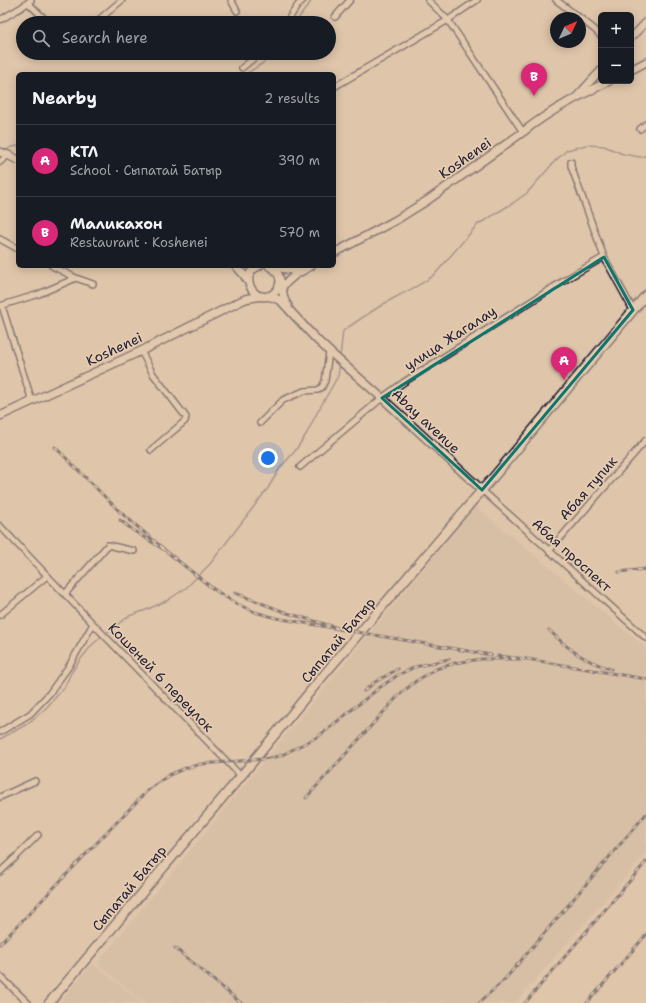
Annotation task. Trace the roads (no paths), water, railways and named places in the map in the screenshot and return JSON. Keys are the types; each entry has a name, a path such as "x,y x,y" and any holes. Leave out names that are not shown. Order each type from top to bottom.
{"main road":[{"path":"634,68 646,62"},
{"name":"Koshenei","path":"336,252 396,220 428,200 538,120 603,84"},
{"path":"0,152 16,159"},
{"path":"238,268 244,274 254,292 264,296 276,298 292,312 315,338 330,352"},
{"path":"238,303 248,291 250,274 256,268"},
{"path":"272,268 278,274 284,299 292,312"},
{"path":"280,268 291,270 303,268"},
{"path":"281,283 307,268"},
{"name":"Koshenei","path":"0,416 141,351 238,303 250,298 264,296 275,292 281,283"},
{"name":"Сыпатай Батыр","path":"49,1003 241,776 322,677 491,480 646,294"},
{"name":"Abay avenue","path":"330,352 482,490"}],"street":[{"path":"103,16 122,0"},
{"path":"231,0 237,11"},
{"path":"291,16 303,0"},
{"path":"336,16 350,0"},
{"path":"428,0 448,20 523,132"},
{"path":"336,86 448,20 477,0"},
{"path":"556,0 572,12"},
{"path":"0,20 29,2 42,16"},
{"path":"634,35 646,22"},
{"path":"586,23 598,33"},
{"path":"242,68 252,60"},
{"path":"573,100 598,73"},
{"path":"640,129 646,124"},
{"path":"0,162 8,155"},
{"path":"571,162 571,166 604,257 633,310"},
{"path":"0,239 16,247"},
{"name":"улица Жагалау","path":"300,467 382,398 404,382 604,257"},
{"path":"56,268 76,278 93,284"},
{"path":"32,401 1,306 39,294 76,278"},
{"path":"141,351 152,374 186,417 185,421 151,450"},
{"path":"260,423 283,400 304,391 318,390 322,387 326,380 330,352"},
{"name":"Абая тупик","path":"549,551 646,440"},
{"name":"Абая проспект","path":"482,490 646,638"},
{"name":"Кошеней 6 переулок","path":"0,526 241,776"},
{"path":"65,594 108,545 134,551"},
{"path":"0,615 47,576"},
{"path":"0,732 30,714 49,694 69,666 93,624"},
{"path":"0,797 36,781"},
{"path":"0,872 38,834"},
{"path":"0,976 28,1003"}],"waterway":[{"path":"300,16 312,0"},
{"path":"249,72 266,60"},
{"path":"340,357 343,331 382,305 427,280 436,273 477,225 527,193 555,161 567,150 586,145 604,146 623,154 640,157 646,156"},
{"path":"5,151 11,147 16,146"},
{"path":"105,634 129,616 168,600 186,588 210,564 268,488 280,468 295,451 307,433 338,376 340,363"},
{"path":"0,739 27,724 46,708 64,688 71,673 80,660 92,645 102,636"}],"railway":[{"path":"55,447 119,511 166,551 134,531 120,520"},
{"path":"166,551 212,588 235,603 255,612 276,618 345,630 287,613 235,593"},
{"path":"619,572 646,569"},
{"path":"345,630 491,655"},
{"path":"549,630 577,654 601,666 611,669"},
{"path":"306,798 399,695 416,681 436,669 455,663 481,659 527,659 498,656"},
{"path":"0,944 148,790 169,775 201,764 263,759 280,756 319,736 379,688 398,675 415,667 449,659"},
{"path":"527,659 646,679"},
{"path":"364,691 375,682 398,669"},
{"path":"479,1003 506,978 646,814"},
{"path":"525,1003 646,862"},
{"path":"587,1003 646,935"},
{"path":"175,948 241,1003"}],"place":[{"name":"Маликахон","path":"534,96"},
{"name":"КТЛ","path":"564,380"}]}
